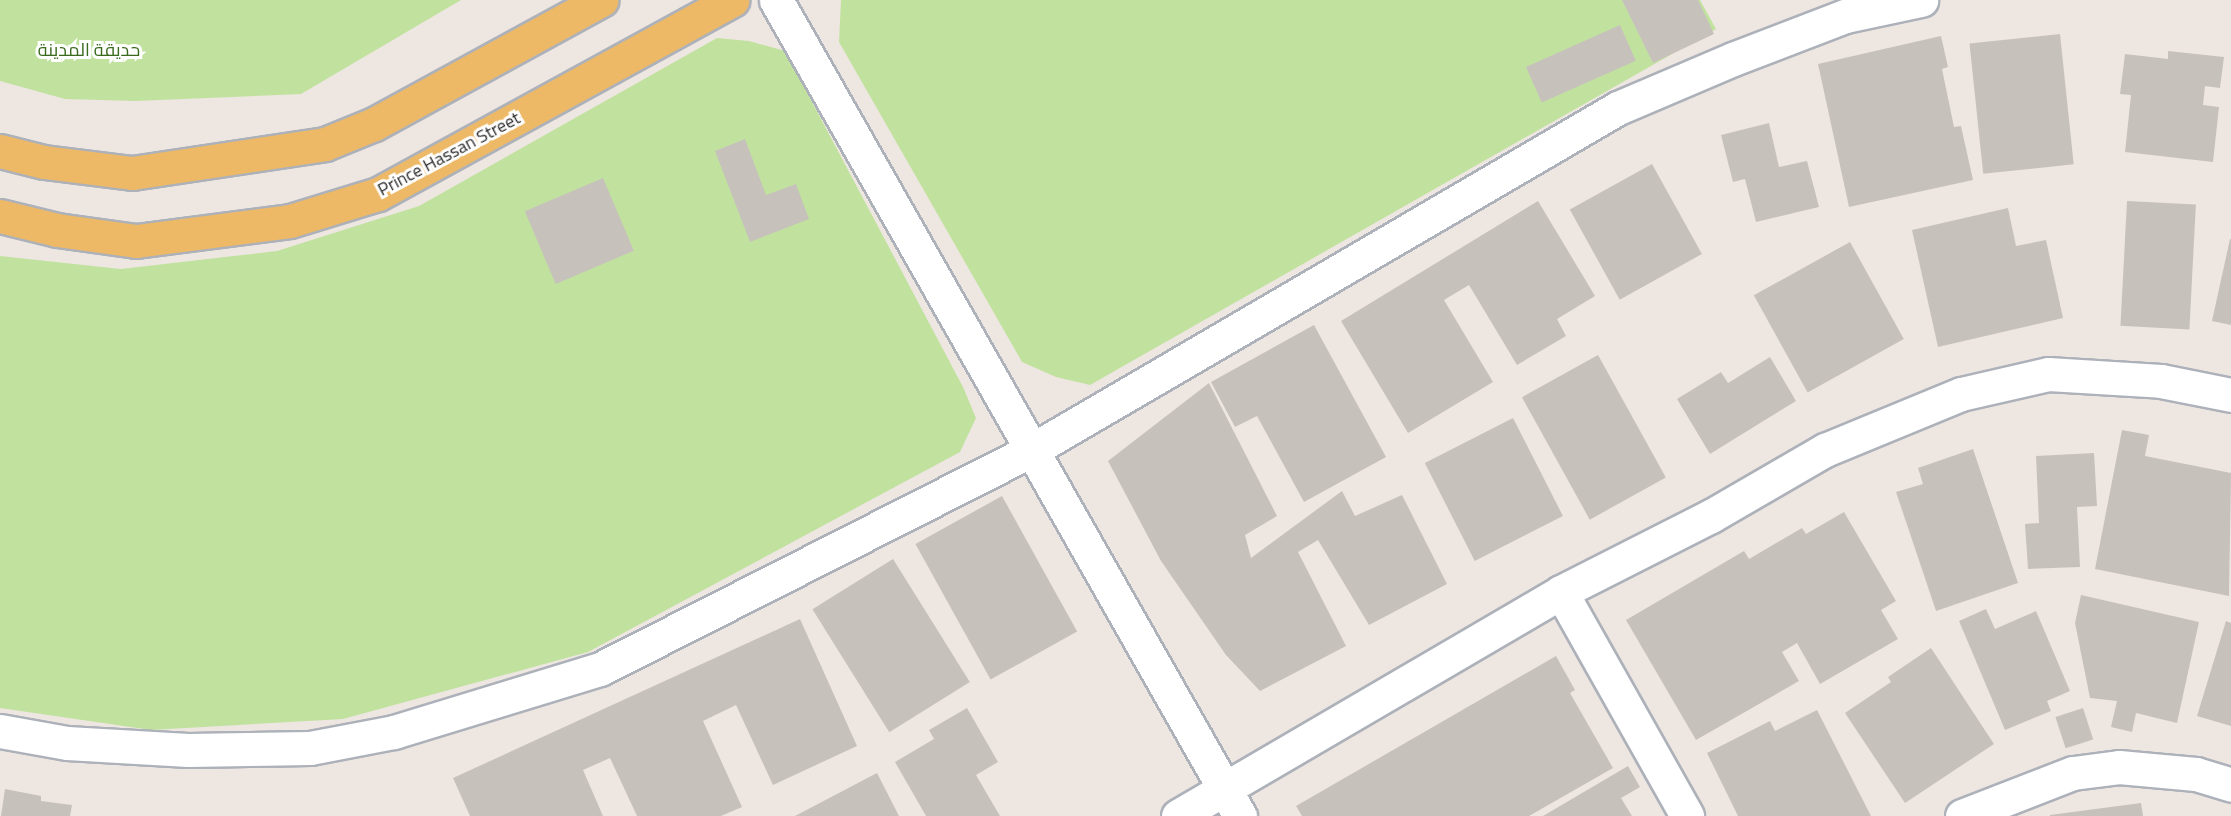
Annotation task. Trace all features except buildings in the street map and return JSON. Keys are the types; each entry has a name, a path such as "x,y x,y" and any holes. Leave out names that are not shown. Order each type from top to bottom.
{"main road":[{"path":"0,151 44,162 132,173 325,144 374,124 601,0"},
{"name":"Prince Hassan Street","path":"0,216 57,230 136,241 290,221 378,194 732,0"}],"street":[{"path":"776,0 1232,802"},
{"path":"0,731 67,743 188,750 310,748 394,732 600,669 1032,450 1618,108 1733,58 1845,16 1921,0"},
{"path":"1178,816 1232,802 1561,592 1711,516 1825,450 1961,394 2048,374 2161,381 2231,395"},
{"path":"1561,592 1687,816"},
{"path":"1962,816 2073,773 2119,767 2196,774 2231,785"}],"green space":[{"name":"حديقة المدينة","path":"0,0 461,0 301,94 135,101 65,99 0,81"},
{"path":"841,0 1700,0 1716,29 1090,385 1056,377 1022,362 839,42"},
{"path":"717,38 749,41 785,51 963,387 976,418 960,452 588,652 343,719 151,730 0,708 0,256 121,269 277,251 419,206"}]}
